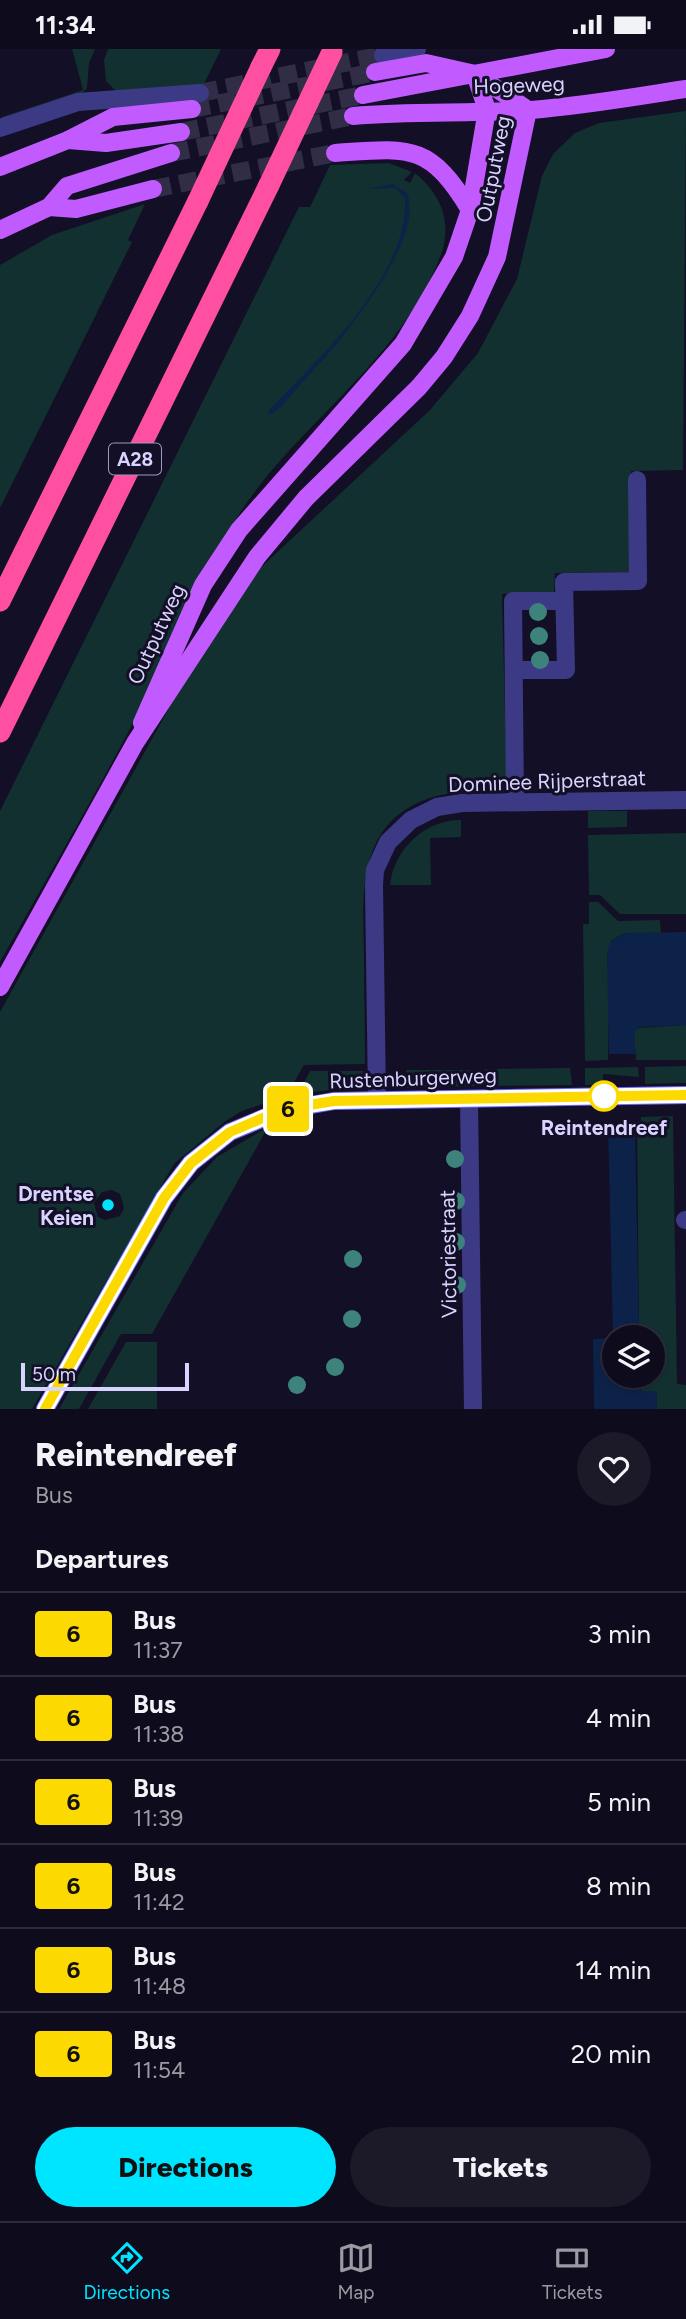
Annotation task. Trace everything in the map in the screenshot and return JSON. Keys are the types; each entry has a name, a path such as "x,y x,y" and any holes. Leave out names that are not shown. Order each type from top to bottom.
{"highway":[{"name":"A28","path":"0,732 333,51"},
{"name":"A28","path":"0,601 266,58"}],"main road":[{"name":"Hogeweg","path":"363,95 606,49"},
{"name":"Hogeweg","path":"379,64 426,63 475,73"},
{"name":"Outputweg","path":"0,987 135,743 257,557 306,498 419,387 444,357 485,288 500,246 528,110 475,73"},
{"name":"Outputweg","path":"135,743 151,696 203,585 239,530 403,344 454,257 470,210 486,110 475,73"},
{"name":"Hogeweg","path":"353,116 528,110 606,102 686,89"},
{"path":"0,167 68,140 113,117 196,101"},
{"path":"68,140 106,143 181,132"},
{"path":"335,153 384,150 411,153 424,158 446,172 470,210"},
{"path":"0,230 49,207 67,186 171,152"},
{"path":"49,207 76,209 153,189"}],"street":[{"name":"Hogeweg","path":"379,64 417,49"},
{"path":"0,128 78,102 196,101"},
{"path":"514,670 566,670 564,582 638,582 637,480"},
{"path":"515,802 513,601 564,601"},
{"name":"Dominee Rijperstraat","path":"377,1100 374,885 381,854 398,830 423,812 462,803 686,800"},
{"name":"Rustenburgerweg","path":"45,1409 164,1198 191,1163 230,1132 284,1109 334,1101 686,1095"},
{"name":"Victoriestraat","path":"468,1099 473,1409"}],"green space":[{"path":"72,49 95,49 89,63 87,88 81,94 2,119 83,90"},
{"path":"108,49 221,49 203,86 116,91 106,81 104,60"},
{"path":"686,111 683,470 631,471 630,572 555,573 554,592 502,594 507,792 456,793 427,799 404,811 387,826 376,844 368,864 363,909 365,1064 304,1065 286,1096 242,1111 224,1122 174,1164 32,1409 0,1409 0,1012 187,676 256,572 430,410 478,353 517,279 542,176 553,154 575,133 599,123","holes":["112,1190 120,1194 124,1208 120,1216 105,1220 98,1217 94,1203 102,1192"]},
{"path":"389,163 412,172 404,180 410,183 415,173 424,182 438,201 445,222 444,245 422,296 399,331 284,457 257,489 233,524 124,740 0,962 0,811 299,207 310,207 330,165"},
{"path":"145,204 128,240 132,242 0,508 0,265 52,235"},
{"path":"588,811 627,811 627,827 588,828"},
{"path":"461,820 461,837 430,838 431,885 390,885 398,860 414,839 435,825"},
{"path":"686,833 686,914 620,914 600,895 589,895 588,835"},
{"path":"589,902 598,902 618,921 660,920 661,933 622,934 610,942 608,1060 585,1061 583,924 589,924"},
{"path":"686,1025 686,1060 636,1060 634,1033 637,1028"},
{"path":"686,1066 686,1083 645,1084 645,1067"},
{"path":"638,1067 639,1077 603,1074 603,1085 585,1085 585,1068"},
{"path":"570,1068 572,1085 486,1086 485,1069"},
{"path":"406,1070 477,1070 478,1086 407,1088"},
{"path":"310,1071 365,1071 360,1082 353,1087 298,1094"},
{"path":"673,1116 677,1384 686,1385 686,1409 657,1409 656,1391 641,1391 641,1388 665,1388 665,1325 639,1325 637,1122 641,1121 641,1117"},
{"path":"268,1127 152,1334 121,1334 79,1409 59,1409 183,1193 217,1157"},
{"path":"126,1342 157,1342 157,1409 88,1409"}],"water":[{"path":"393,184 407,193 409,214 403,239 390,267 373,295 333,348 285,402 269,415 268,411 356,315 392,257 402,228 405,199 396,188 366,189"},
{"path":"686,932 686,1025 639,1027 635,1033 635,1054 609,1054 607,956 610,942 625,933"},
{"path":"608,1123 635,1123 639,1325 613,1325"},
{"path":"593,1339 602,1339 602,1388 641,1388 641,1391 656,1391 657,1409 594,1409"}],"tunnel":[{"path":"200,93 383,55"},
{"path":"192,109 375,72"},
{"path":"181,132 363,95"},
{"path":"171,153 353,116"},
{"path":"153,189 335,153"}],"bus line":[{"name":"6","path":"45,1409 164,1198 191,1163 230,1132 284,1109 334,1101 686,1095"}],"place":[{"name":"Reintendreef","path":"604,1096"},
{"name":"Drentse Keien","path":"108,1205"}]}
